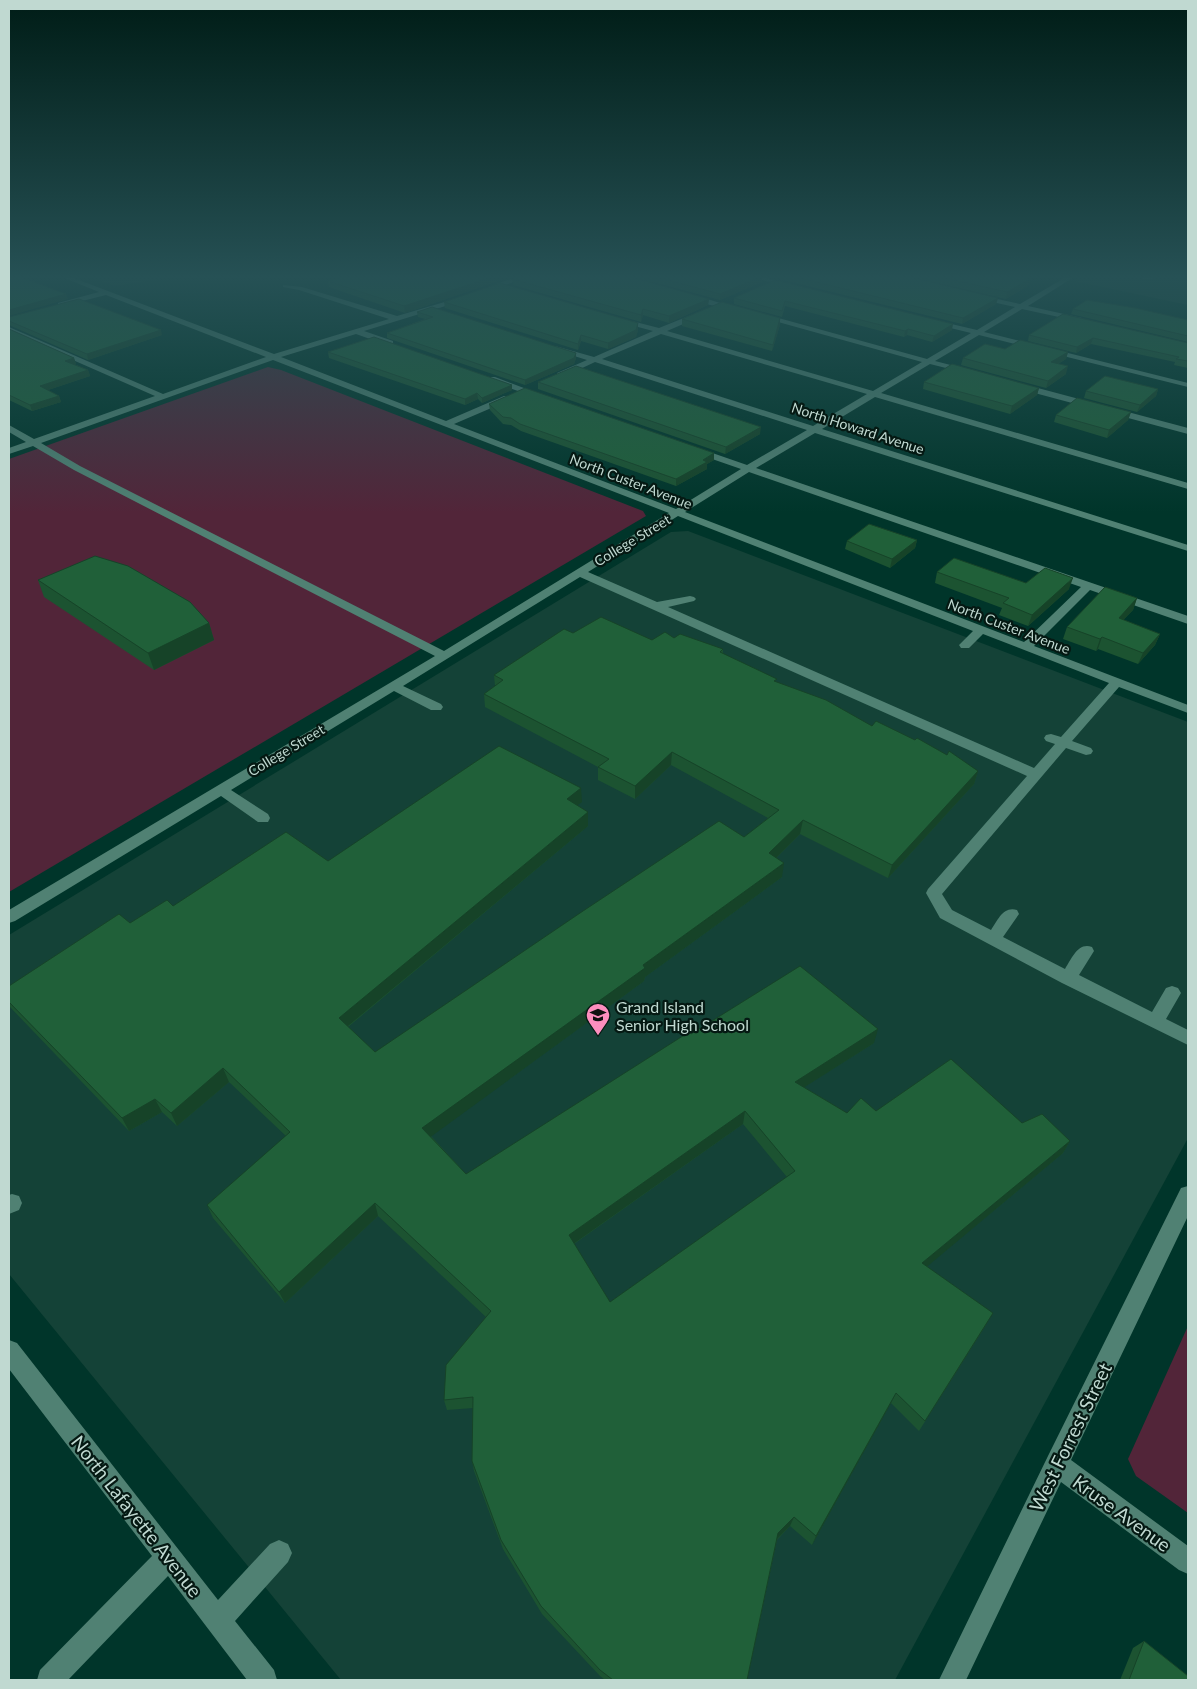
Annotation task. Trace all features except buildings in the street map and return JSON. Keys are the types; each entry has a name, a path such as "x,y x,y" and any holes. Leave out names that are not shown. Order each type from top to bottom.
{"street":[{"path":"71,356 163,396"},
{"name":"North Custer Avenue","path":"271,356 1188,709"},
{"path":"9,451 278,356"},
{"name":"North Howard Avenue","path":"585,356 1188,548"},
{"path":"550,379 602,356"},
{"path":"744,356 1188,486"},
{"path":"906,356 975,374"},
{"name":"College Street","path":"9,918 220,789 444,656 748,468 938,356"},
{"path":"1072,356 1188,385"},
{"path":"477,374 528,388 552,400"},
{"path":"1012,384 1188,431"},
{"path":"446,424 528,388"},
{"path":"9,428 77,468 444,656"},
{"path":"683,445 1188,620"},
{"path":"579,572 1036,774"},
{"path":"1026,647 1088,586"},
{"path":"656,606 690,599"},
{"path":"965,645 981,630"},
{"path":"1117,681 1057,740 1036,774 934,892 946,914 1188,1038"},
{"path":"394,686 436,707"},
{"path":"1057,740 1086,751"},
{"path":"220,789 263,818"},
{"path":"993,939 1011,914"},
{"path":"1068,978 1086,951"},
{"path":"1155,1022 1172,993"},
{"name":"West Forrest Street","path":"952,1680 1188,1195"},
{"name":"North Lafayette Avenue","path":"9,1351 264,1680"},
{"name":"Kruse Avenue","path":"1056,1464 1188,1561"},
{"path":"218,1620 279,1553"},
{"path":"50,1680 168,1557"}],"shaded area":[{"path":"268,367 281,370 643,511 646,516 9,892 9,459"},
{"name":"Grand Island Senior High School","path":"688,531 1188,722 1188,1138 895,1680 341,1680 9,1274 9,935 671,532"},
{"path":"1188,1326 1188,1513 1136,1476 1128,1459"}],"place":[{"name":"Grand Island Senior High School","path":"598,1036"}]}
